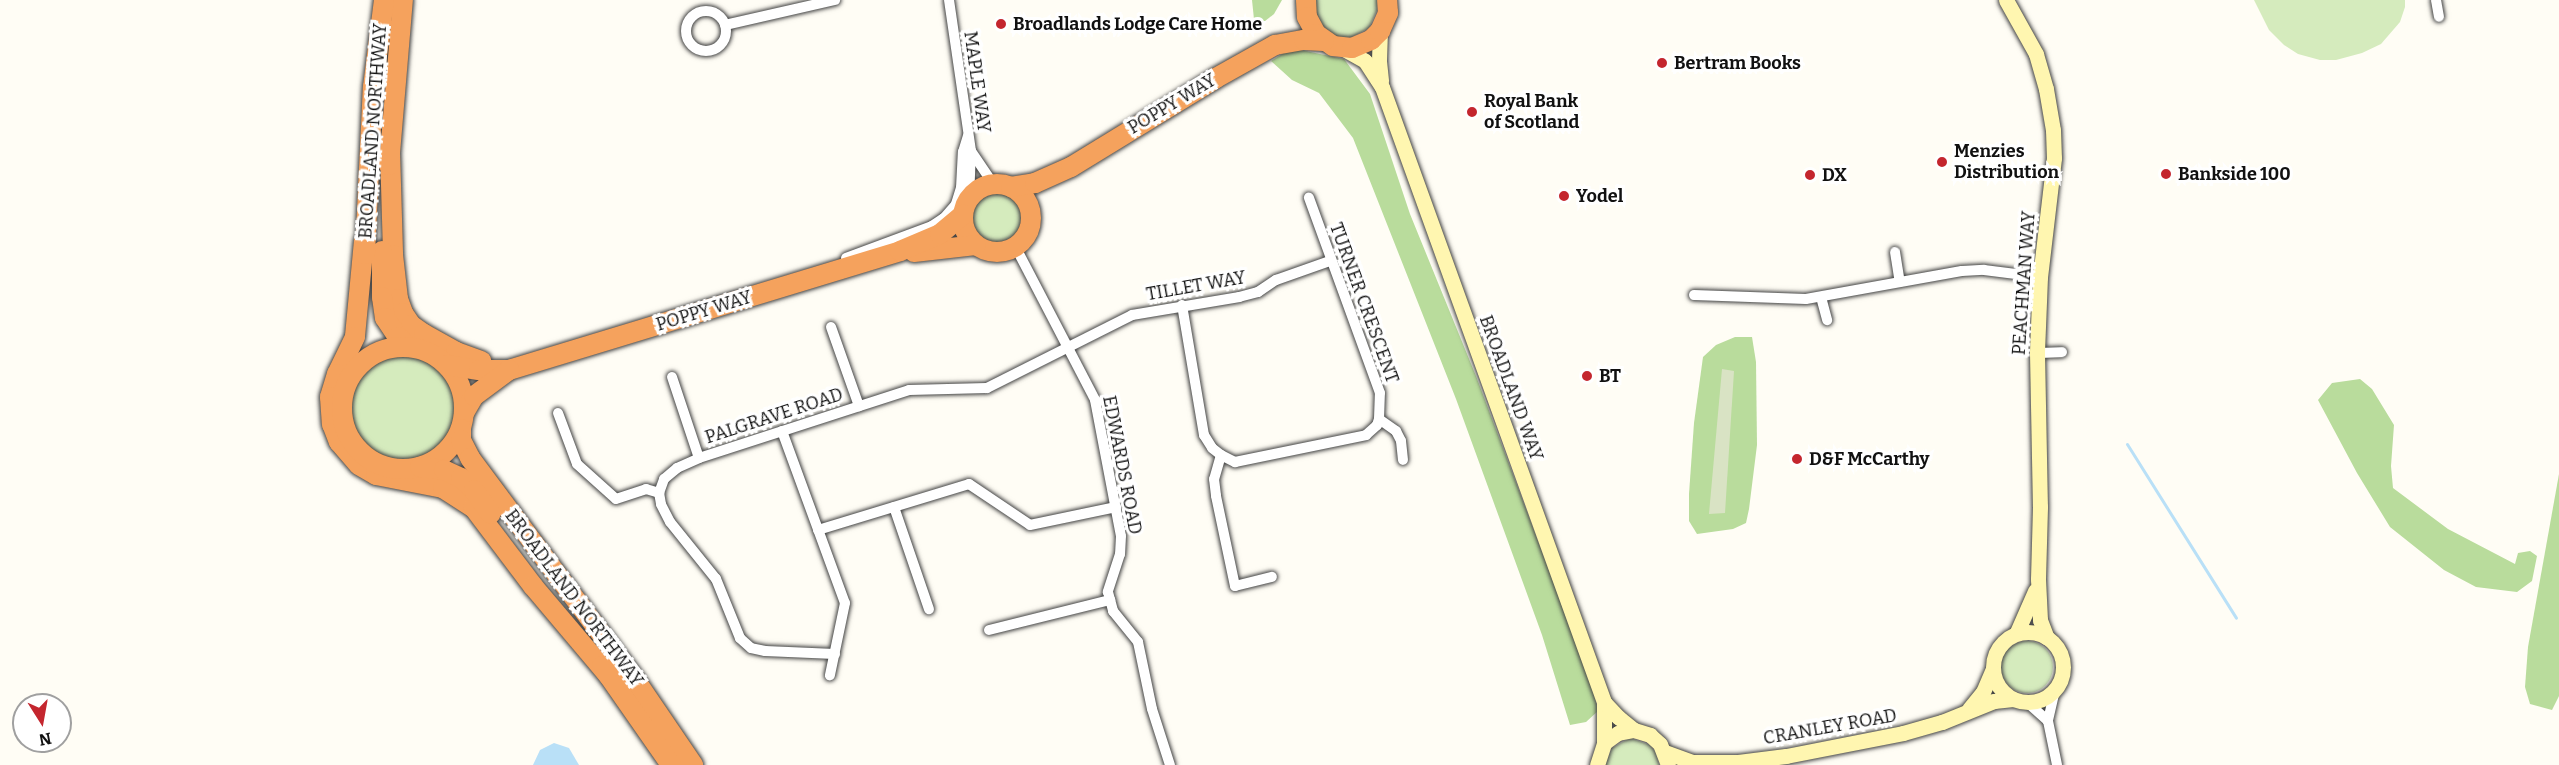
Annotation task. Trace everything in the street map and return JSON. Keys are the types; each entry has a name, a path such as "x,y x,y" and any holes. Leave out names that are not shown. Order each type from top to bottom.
{"highway":[{"name":"BROADLAND NORTHWAY","path":"356,369 368,320 364,241 373,87 384,0"},
{"name":"BROADLAND NORTHWAY","path":"403,0 382,250 382,297 386,318 391,329 409,347"},
{"path":"1306,3 1309,24 1333,44"},
{"name":"POPPY WAY","path":"1275,45 1298,22 1306,3"},
{"name":"POPPY WAY","path":"1002,186 1035,183 1071,167 1243,61 1275,45 1304,40 1361,45 1371,40 1388,11"},
{"path":"390,151 393,255 398,299 411,324 424,334 456,352 490,362 630,324 685,317"},
{"name":"POPPY WAY","path":"1030,221 1037,202 1071,167"},
{"path":"984,186 1002,186 1026,201 1030,221 1023,240 1015,246 995,252 976,245 968,237 966,206 984,186"},
{"name":"POPPY WAY","path":"447,365 479,370 509,369 774,290 900,251 940,234 966,206"},
{"path":"364,241 355,337 337,374 330,397 332,424 339,442 359,465 376,475 443,488 474,508 540,594 610,677"},
{"name":"POPPY WAY","path":"900,251 976,245"},
{"path":"409,347 436,356 447,365 460,388 462,421 445,453 420,467 400,469 381,465 364,456 352,441 344,424 342,404 346,385 356,369 380,352 409,347"},
{"name":"POPPY WAY","path":"462,421 474,396 509,369"},
{"name":"BROADLAND NORTHWAY","path":"462,421 461,440 470,458 636,681 693,765"},
{"name":"BROADLAND NORTHWAY","path":"420,467 444,470 462,478 474,490 671,765"}],"street":[{"path":"699,0 701,12"},
{"path":"725,25 835,0"},
{"name":"MAPLE WAY","path":"949,0 971,151 966,206"},
{"name":"PEACHMAN WAY","path":"2006,0 2036,54 2046,89 2053,130 2052,178 2040,277 2037,353 2040,620 2047,638 2061,657 2061,677 2055,690"},
{"path":"2436,0 2439,17"},
{"name":"BROADLAND WAY","path":"1388,11 1379,61 1382,87 1604,702 1604,743 1597,765"},
{"path":"701,12 716,14 725,25 726,35 722,44 713,50 700,51 690,43 686,30 690,19 701,12"},
{"name":"BROADLAND WAY","path":"1333,44 1365,62 1382,87"},
{"path":"774,290 842,260 932,226 944,218 956,204 961,188 963,152 968,136"},
{"name":"MAPLE WAY","path":"971,151 1002,186"},
{"name":"TURNER CRESCENT","path":"1309,198 1330,261 1380,393 1379,419"},
{"name":"EDWARDS ROAD","path":"1015,246 1095,400 1116,507 1120,545 1108,592 1110,600"},
{"path":"1895,252 1900,282"},
{"name":"TILLET WAY","path":"1068,346 1132,315 1258,291 1276,280 1330,261"},
{"path":"1694,296 1787,300 1821,297 1962,271 1984,270 2040,277"},
{"path":"1821,297 1827,320"},
{"path":"1182,305 1204,435 1212,448 1221,455 1235,462 1366,435 1377,425 1379,419 1396,431 1401,441 1403,460"},
{"name":"PALGRAVE ROAD","path":"831,327 859,406"},
{"name":"PALGRAVE ROAD","path":"659,493 664,480 677,468 699,458 909,390 987,388 1068,346"},
{"path":"2037,353 2062,352"},
{"name":"PALGRAVE ROAD","path":"672,377 699,458"},
{"path":"558,413 576,464 616,499 646,489 659,493 670,522 716,579 740,638 751,648 765,651 835,654"},
{"path":"782,431 845,603 830,675"},
{"path":"1221,455 1214,479 1235,586 1272,578"},
{"path":"818,530 969,484 1030,525 1116,507"},
{"path":"894,507 929,609"},
{"name":"PEACHMAN WAY","path":"1992,671 1998,649 2017,632 2032,602 2038,579"},
{"path":"989,630 1110,600 1119,619 1138,642 1152,709 1170,765"},
{"path":"2017,632 2032,633 2047,638"},
{"path":"1992,671 2002,692 2021,701 2048,721"},
{"path":"1969,709 1983,692 1992,671"},
{"path":"2021,701 2043,699 2055,690"},
{"path":"2055,690 2048,721 2057,765"},
{"name":"CRANLEY ROAD","path":"1666,758 1690,764 1738,762 1777,757 1857,743 1926,727 1994,701 2021,701"},
{"name":"BROADLAND WAY","path":"1604,702 1635,730 1650,735 1666,758"},
{"path":"1604,743 1618,733 1635,730"}],"green space":[{"path":"1252,0 1282,0 1274,14 1255,29"},
{"path":"1316,0 1377,0 1377,10 1369,28 1352,37 1342,38 1333,35 1319,22 1315,12"},
{"path":"2254,0 2405,0 2405,7 2400,22 2381,44 2362,53 2336,60 2320,60 2298,54 2284,45 2269,30"},
{"path":"1301,50 1344,59 1370,94 1410,214 1476,376 1592,685 1598,711 1586,722 1570,725 1542,635 1456,399 1353,138 1319,93 1292,80 1271,61 1284,53"},
{"path":"997,193 1011,197 1018,204 1022,218 1018,232 1011,239 997,243 983,239 976,232 972,218 976,204 983,197"},
{"path":"1735,337 1752,337 1756,362 1757,445 1749,509 1746,523 1733,529 1697,534 1689,521 1689,494 1694,423 1703,357 1716,345"},
{"path":"403,355 423,359 440,371 452,388 456,408 452,428 440,445 423,457 403,461 383,457 366,445 354,428 350,408 354,388 366,371 383,359"},
{"path":"1722,369 1734,371 1725,513 1709,514"},
{"path":"2360,379 2372,389 2394,425 2391,466 2393,488 2448,529 2515,564 2518,553 2530,551 2537,556 2532,581 2517,592 2476,587 2444,570 2390,527 2357,473 2318,400 2332,383"},
{"path":"2559,474 2559,696 2552,710 2530,704 2525,687 2528,647"},
{"path":"2027,641 2041,645 2049,653 2053,667 2049,681 2041,689 2027,693 2013,689 2005,681 2001,667 2005,653 2013,645"},
{"path":"1630,738 1650,745 1656,753 1659,765 1605,765 1612,748"}],"water":[{"path":"554,743 569,748 579,765 533,765 540,750"}],"waterway":[{"path":"2127,444 2236,618"}],"place":[{"name":"Broadlands Lodge Care Home","path":"1001,24"},
{"name":"Bertram Books","path":"1662,63"},
{"name":"Royal Bank of Scotland","path":"1472,112"},
{"name":"Menzies Distribution","path":"1942,162"},
{"name":"Bankside 100","path":"2166,174"},
{"name":"DX","path":"1810,175"},
{"name":"Yodel","path":"1564,196"},
{"name":"BT","path":"1587,376"},
{"name":"D&F McCarthy","path":"1797,459"}]}
